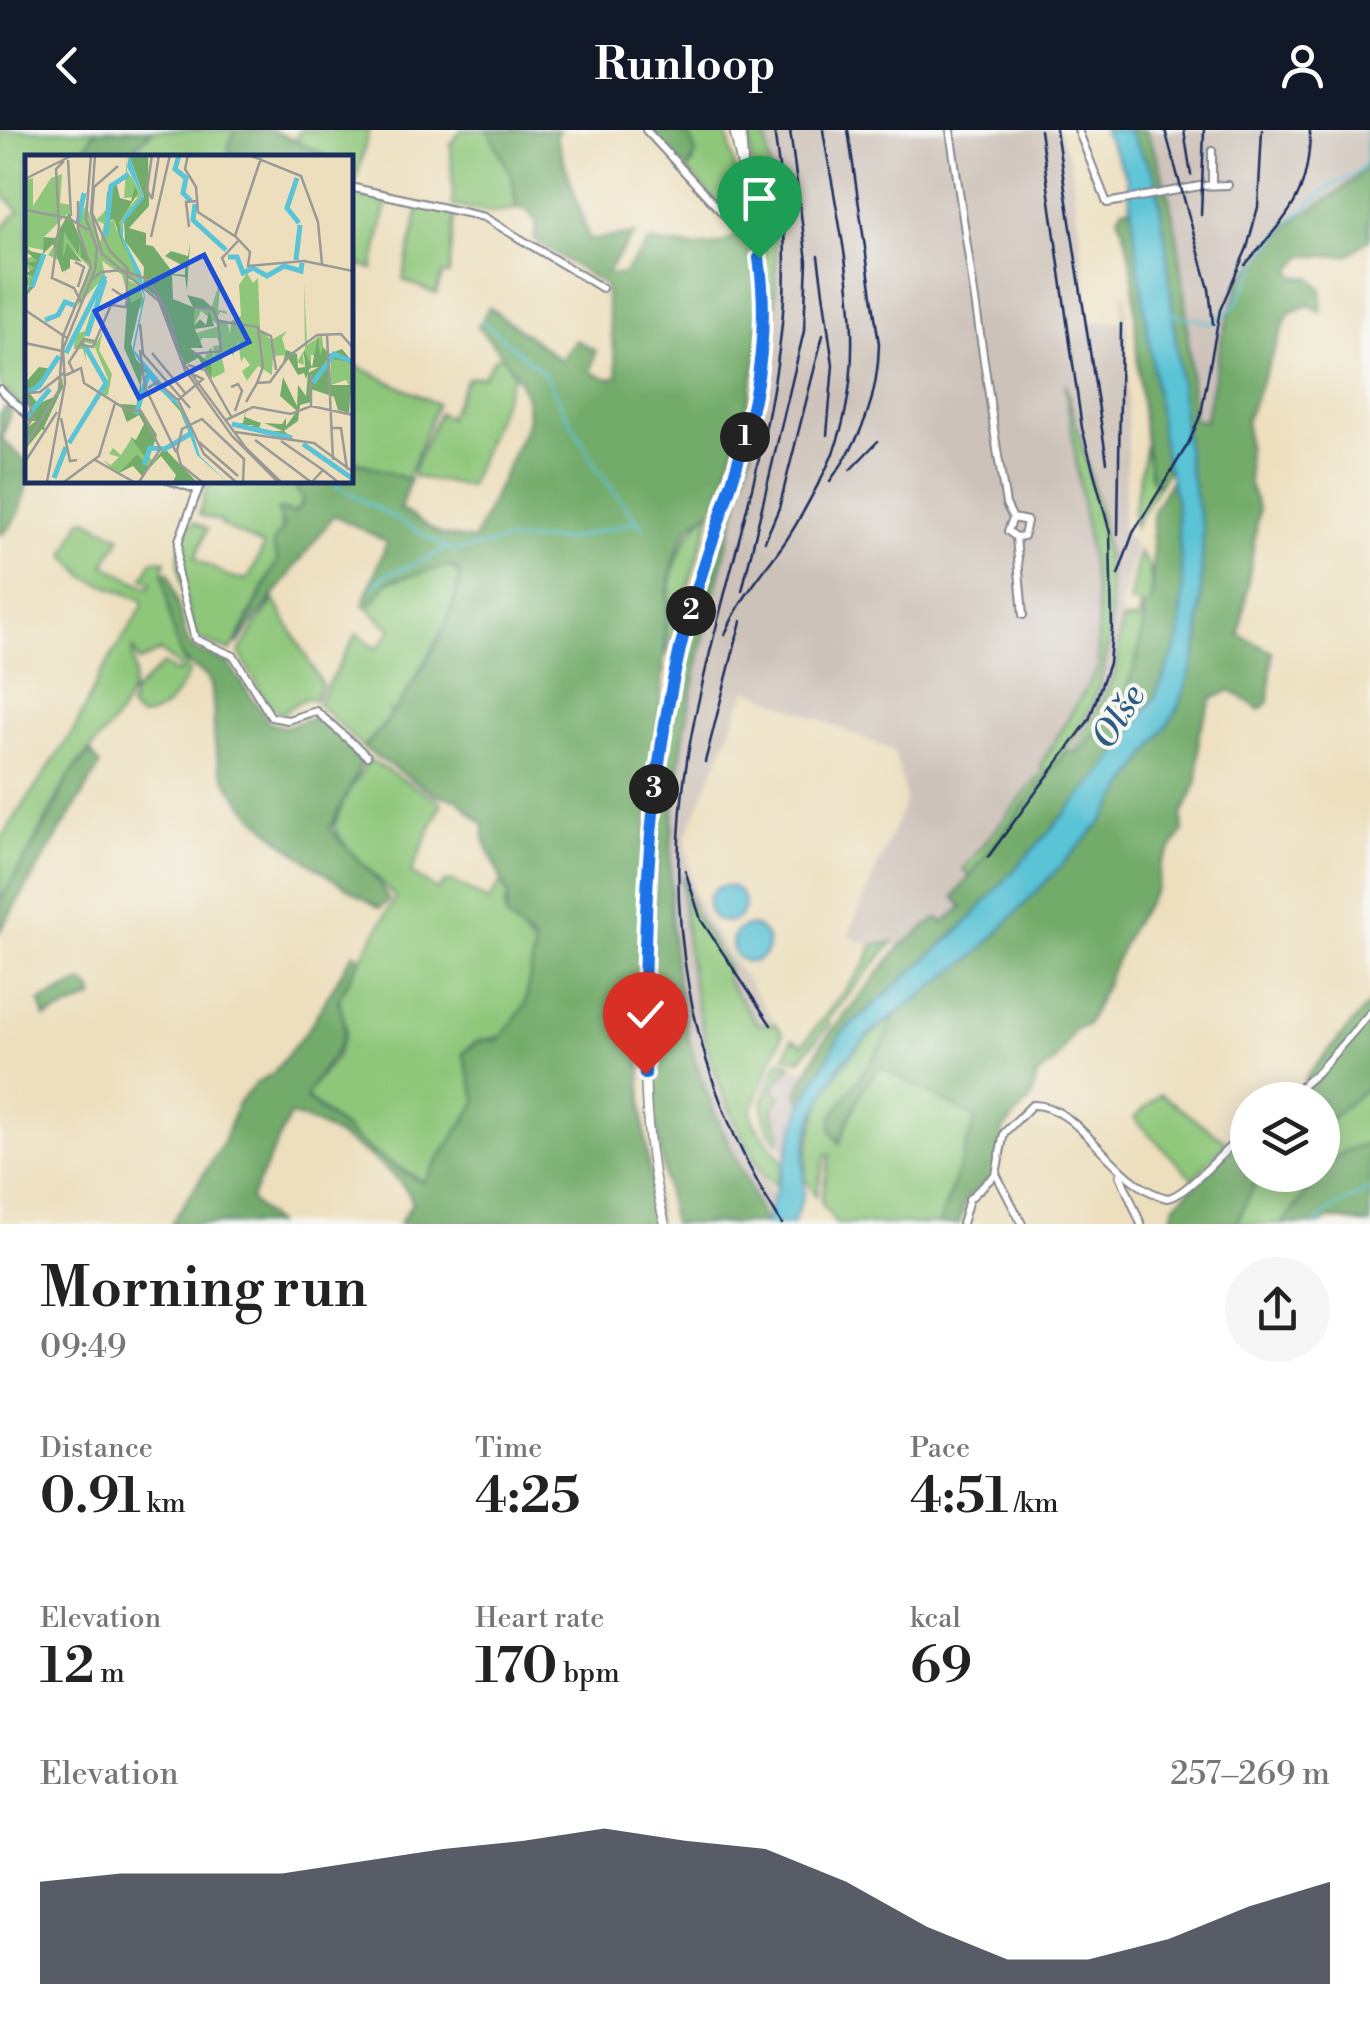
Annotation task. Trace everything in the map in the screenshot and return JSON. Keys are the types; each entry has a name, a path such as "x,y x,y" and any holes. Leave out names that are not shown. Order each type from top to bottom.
{"main road":[{"path":"666,1224 650,1156 646,1100 650,838 679,652 755,404 763,362 764,296 736,130"}],"street":[{"path":"646,130 730,221 753,224"},
{"path":"950,130 998,456 1006,504 1013,518 1008,530 1016,537 1023,615"},
{"path":"1078,130 1108,203 1228,185"},
{"path":"1212,151 1212,185"},
{"path":"352,187 484,217 602,288"},
{"path":"0,389 25,412"},
{"path":"174,482 198,490"},
{"path":"202,482 179,540 177,571 195,639 234,656 271,718 288,720 316,711 367,756"},
{"path":"1013,518 1023,518 1029,526 1024,536 1016,537"},
{"path":"1307,1082 1370,1013"},
{"path":"962,1224 969,1198 996,1174 1004,1133 1011,1122 1038,1104 1082,1131 1120,1174 1141,1224"},
{"path":"1120,1174 1161,1197 1175,1198 1230,1147"},
{"path":"996,1174 1022,1224"}],"shaded area":[{"path":"765,130 1058,130 1071,163 1091,323 1122,322 1122,295 1127,296 1128,448 1122,529 1136,548 1122,596 1115,674 1076,750 1065,751 1100,679 1108,578 1102,519 1069,397 1098,611 1098,668 1044,769 964,869 971,876 954,897 964,907 943,923 932,922 900,947 893,942 873,946 848,936 906,799 894,751 747,689 685,839 694,894 705,919 776,1024 757,1024 725,979 729,969 694,913 682,880 683,915 704,1037 740,1131 788,1224 771,1224 735,1161 709,1102 680,998 668,895 671,811 684,726 761,405 773,331 776,242"},
{"path":"1146,130 1369,130 1366,168 1343,189 1293,221 1241,280 1222,336 1205,422 1193,419 1187,319 1173,206"},
{"path":"791,1064 806,1071 797,1092 803,1102 786,1155 777,1142 781,1135 772,1115 773,1089"}],"green space":[{"path":"0,130 95,130 82,155 25,155 25,410 0,386 0,231 19,211 0,190"},
{"path":"95,130 153,130 124,155 82,155"},
{"path":"153,130 235,130 228,149 236,155 125,155"},
{"path":"235,130 272,130 325,155 236,155 228,149"},
{"path":"300,130 369,130 355,185 352,155 325,155 295,141"},
{"path":"461,130 488,130 494,138 513,179 514,210 491,213 453,206 451,144"},
{"path":"488,130 559,130 556,136 589,240 634,234 606,273 622,275 650,242 712,246 734,237 743,228 756,285 759,336 745,413 714,507 691,526 678,550 667,603 639,956 641,1091 658,1224 399,1224 412,1203 395,1178 340,1137 290,1115 250,1200 275,1224 171,1224 221,1147 238,1103 256,1083 273,1073 309,1028 354,952 360,958 338,1001 344,1031 341,1043 306,1099 371,1151 423,1183 477,1102 463,1053 481,1040 499,1040 525,1005 535,943 506,917 508,895 484,839 484,825 457,799 436,795 363,748 408,691 439,638 458,589 459,570 449,566 389,581 368,608 363,605 387,542 334,515 237,645 278,559 272,545 283,528 277,510 295,513 303,502 293,482 352,482 352,460 410,480 400,509 442,535 474,540 527,423 528,409 520,383 478,327 489,307 561,360 576,340 596,351 591,372 609,379 618,376 604,285 534,240 537,223 527,210 516,207 512,176"},
{"path":"679,130 726,130 745,213 740,221 732,219 687,170 694,162"},
{"path":"679,130 691,139 696,153 687,170 652,131"},
{"path":"747,130 765,130 772,186 776,269 770,353 770,310"},
{"path":"1128,130 1146,130 1169,199 1182,272 1193,419 1205,421 1222,336 1241,280 1293,221 1343,189 1366,168 1370,130 1370,238 1349,255 1303,256 1291,270 1296,277 1311,277 1322,290 1321,312 1309,305 1289,313 1246,420 1249,484 1259,510 1240,635 1272,652 1269,702 1260,710 1231,690 1212,699 1199,732 1198,781 1182,815 1183,832 1161,864 1157,888 1131,927 1087,1025 1075,1029 1056,1061 1037,1076 1031,1099 1003,1130 999,1162 991,1178 967,1197 959,1224 939,1224 976,1118 880,1067 863,1088 839,1143 831,1130 833,1115 883,1044 893,1018 995,936 1126,782 1179,707 1199,639 1203,531 1188,463 1165,237 1155,176"},
{"path":"352,190 388,198 373,269 352,263"},
{"path":"420,204 455,213 449,275 442,275 436,294 403,280"},
{"path":"1132,207 1168,469 1158,486 1151,478 1144,432 1132,266 1118,216 1123,208"},
{"path":"503,357 514,373 469,486 414,477 413,470 439,413 448,418 467,378 483,376 495,358"},
{"path":"352,364 437,404 407,480 352,460"},
{"path":"1065,383 1106,552 1109,638 1101,680 1084,720 1058,761 971,876 963,870 1044,770 1040,766 1098,668 1098,611"},
{"path":"7,406 11,410 2,440 25,460 27,482 20,511 0,535 0,414"},
{"path":"753,443 696,673 681,751 672,828 670,906 678,984 696,1063 765,1223 672,1224 653,1109 654,917 662,780 686,646"},
{"path":"1146,444 1151,478 1158,486 1134,527 1133,512"},
{"path":"1171,480 1183,560 1183,621 1168,673 1147,711 1120,752 1019,871 852,1029 803,1102 797,1093 822,1043 900,947 932,922 939,918 943,923 963,907 954,897 1065,751 1080,752 1125,690 1141,639 1141,609 1152,601 1153,511"},
{"path":"207,482 293,482 303,502 294,513 282,509 278,559 231,651 196,638 180,577 180,546 194,522 207,529 195,559 234,579 248,579 264,546 221,525 222,522 199,515"},
{"path":"713,509 666,657 669,595 678,557 686,540"},
{"path":"87,519 121,537 104,565 149,588 152,583 143,578 153,560 166,561 163,573 179,651 189,673 163,708 139,717 130,708 133,693 163,664 176,673 182,670 161,651 139,662 133,648 134,678 124,707 67,780 0,901 0,840 75,729 100,675 142,608 142,600 87,578 65,556 81,521"},
{"path":"1139,552 1150,568 1152,602 1141,609 1145,628 1143,648 1128,687 1079,753 1076,750 1115,674 1122,620 1139,620 1140,604 1129,602"},
{"path":"449,566 460,576 448,621 395,713 389,710 391,716 363,748 317,703 357,634 376,649 392,630 368,608 389,581"},
{"path":"169,572 187,640 194,649 228,663 269,723 285,727 314,717 330,725 363,761 330,829 379,882 389,901 380,908 272,833 236,795 224,776 215,743 209,680 184,660 174,636 163,573"},
{"path":"274,599 322,685 314,700 305,698 280,714 266,701 239,652"},
{"path":"91,752 100,766 0,931 0,901 52,814 69,776"},
{"path":"370,760 442,803 411,873 438,890 445,882 454,882 489,901 501,882 508,895 504,910 536,950 525,1006 506,1035 474,1043 463,1053 477,1102 426,1183 371,1151 305,1096 336,1057 346,1031 339,997 395,899 334,826 346,795"},
{"path":"682,874 694,913 729,970 726,979 757,1024 776,1024 783,1034 751,1111 754,1123 783,1163 776,1186 752,1155 707,1045 687,944"},
{"path":"893,942 799,1060 785,1056 792,1039 803,1044 866,963 873,946"},
{"path":"82,982 91,988 93,998 45,1018 40,1002"},
{"path":"1370,1003 1370,1085 1340,1111 1340,1082 1304,1079"},
{"path":"893,1018 879,1051 843,1106 840,1142 863,1087 880,1066 977,1118 939,1224 836,1224 821,1202 830,1155 826,1154 816,1196 805,1180 812,1131 840,1068"},
{"path":"780,1060 791,1064 773,1089 780,1096 772,1110 781,1135 777,1142 766,1121 764,1101"},
{"path":"1370,1085 1370,1145 1340,1156 1340,1111"},
{"path":"1160,1094 1227,1142 1193,1179 1134,1118"},
{"path":"1370,1145 1370,1224 1330,1218 1320,1224 1282,1224 1306,1192 1340,1192 1340,1154"},
{"path":"1230,1150 1230,1192 1251,1192 1236,1224 1171,1224 1175,1204"},
{"path":"1251,1192 1307,1192 1282,1224 1236,1224"}],"water":[{"path":"1103,130 1128,130 1155,176 1188,463 1203,531 1199,639 1193,664 1179,707 1102,822 977,954 872,1032 842,1062 812,1120 804,1157 804,1193 793,1224 765,1224 803,1102 841,1034 962,928 1107,767 1155,697 1180,639 1183,589 1176,502 1163,446 1127,177"},
{"path":"726,886 739,891 744,904 739,917 726,922 713,917 708,904 713,891"},
{"path":"750,926 763,931 768,944 763,957 750,962 737,957 732,944 737,931"}],"waterway":[{"path":"1170,313 1212,323 1234,307 1265,251 1290,221 1330,187 1359,171 1366,161 1366,130"},
{"path":"481,320 544,373 597,469 636,520"},
{"path":"335,485 453,551 506,541 569,539 637,521 644,528"},
{"path":"372,588 387,575 443,549"},
{"path":"1317,1224 1331,1209 1370,1190"}],"railway":[{"path":"774,130 784,232 781,333 753,484 692,732 678,861 680,924 703,1048 749,1167 782,1224"},
{"path":"742,591 804,331 807,261 790,130"},
{"path":"725,635 744,599 794,527 825,471 841,430 852,346 850,302 823,130"},
{"path":"830,481 866,417 878,364 879,344 848,130"},
{"path":"988,857 1089,720 1109,663 1112,630 1110,533 1082,428 1040,130"},
{"path":"1056,130 1107,462"},
{"path":"1165,130 1209,289 1213,324"},
{"path":"1184,130 1191,175"},
{"path":"1201,215 1204,130"},
{"path":"1118,575 1133,533 1188,444 1201,414 1220,310 1247,248 1258,207 1262,130"},
{"path":"1245,265 1293,205 1305,174 1310,130"},
{"path":"818,256 833,365 827,435"},
{"path":"1118,534 1121,324"},
{"path":"765,541 779,508 823,335"},
{"path":"850,470 878,441"},
{"path":"705,762 741,621"},
{"path":"685,870 701,920 771,1025"}],"route":[{"path":"645,1074 648,856 654,786 686,625 755,404 766,326 759,258"}],"water label":[{"name":"Olše","path":"1119,717"}]}
